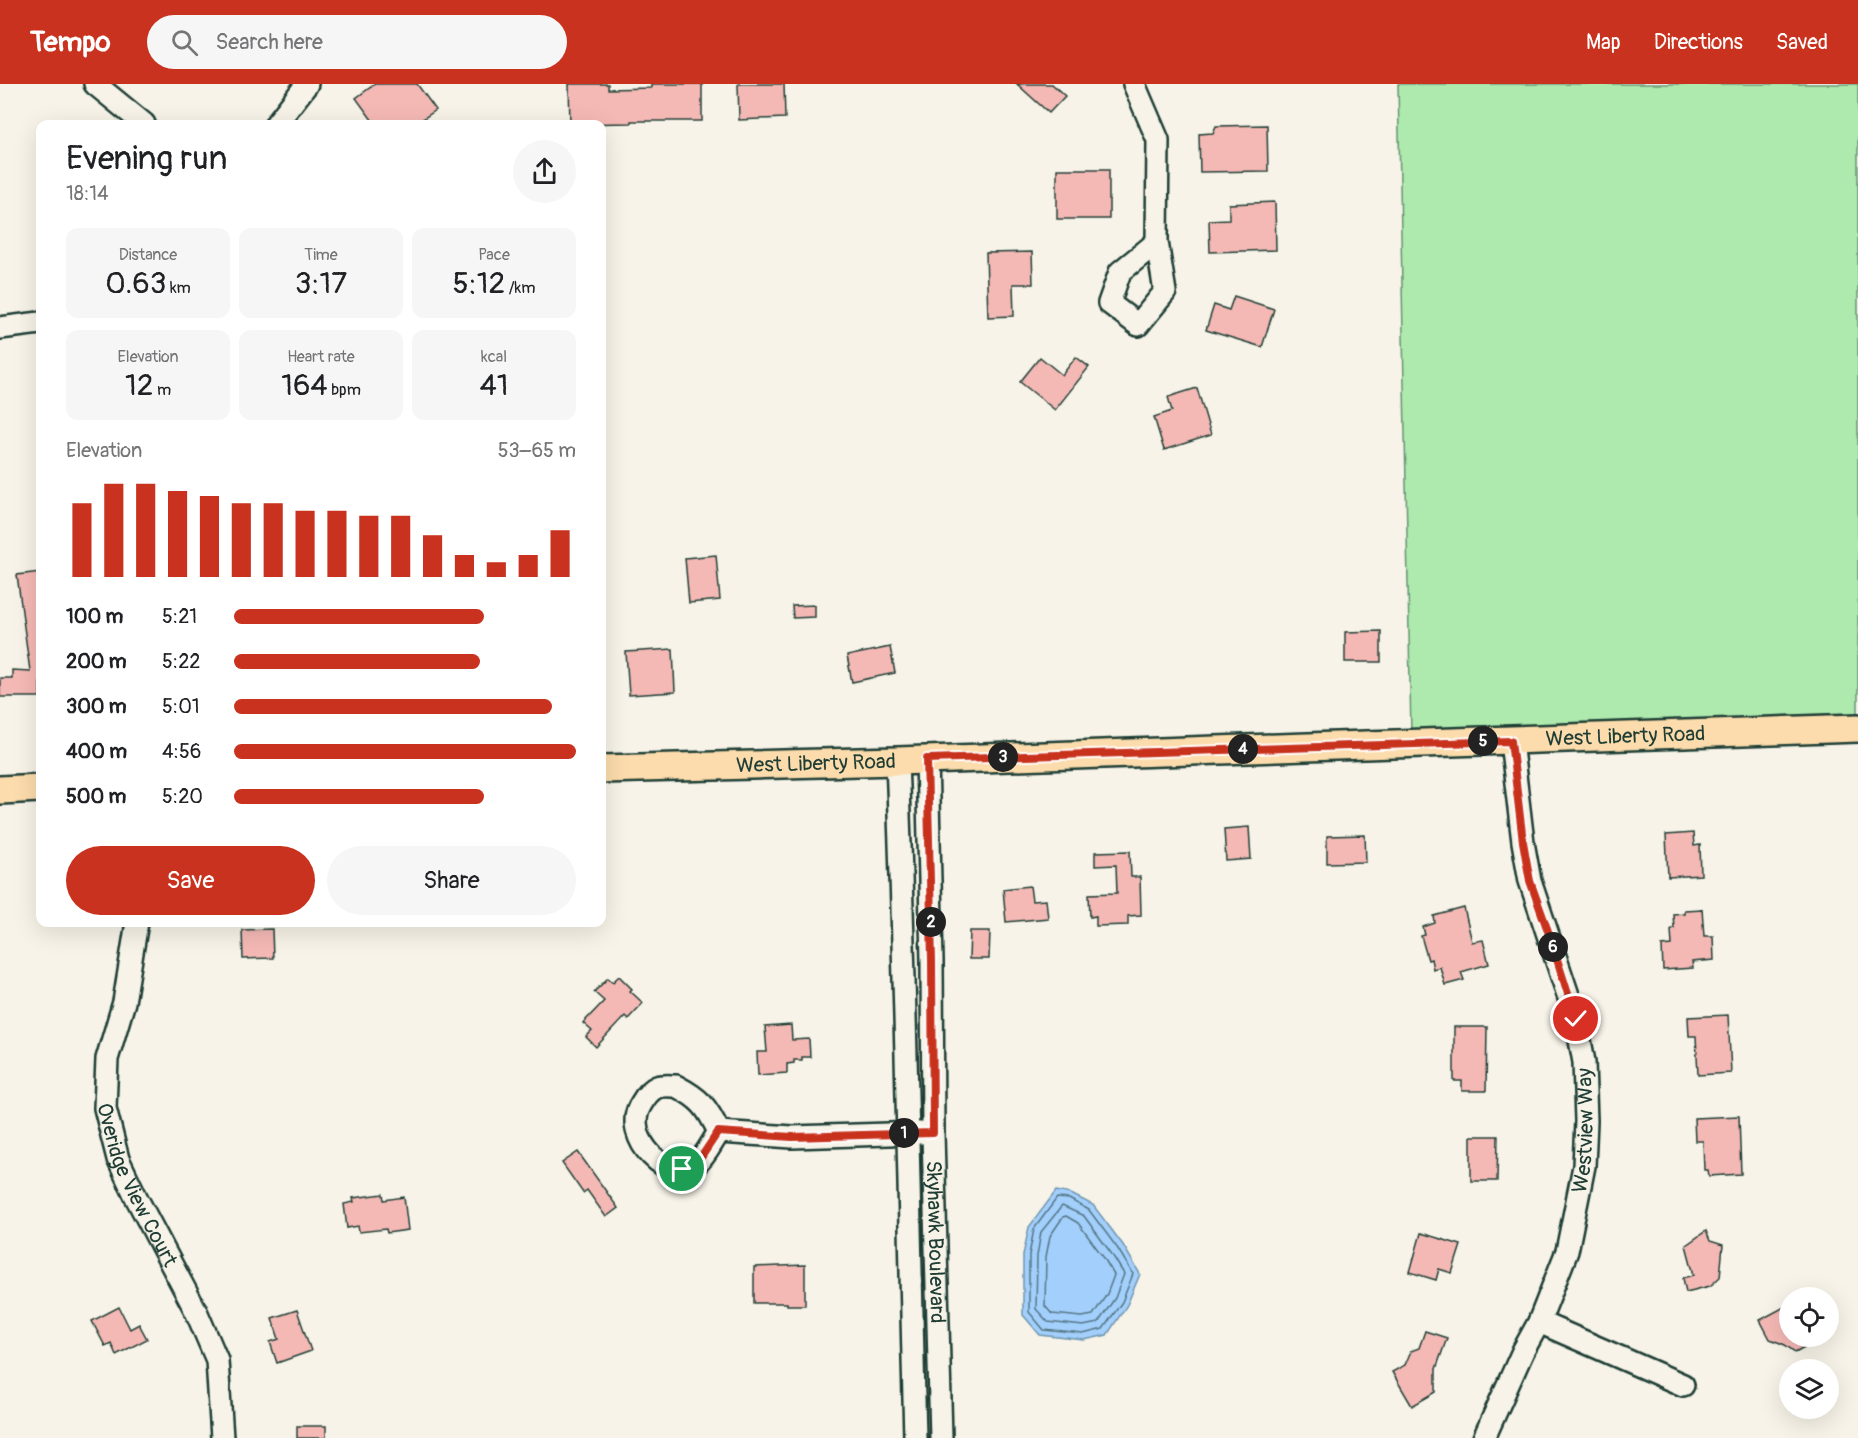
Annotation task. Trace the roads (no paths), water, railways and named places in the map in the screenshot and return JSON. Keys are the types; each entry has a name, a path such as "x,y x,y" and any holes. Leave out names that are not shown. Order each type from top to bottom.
{"main road":[{"name":"West Liberty Road","path":"606,769 1858,728"},
{"path":"0,790 36,788"}],"street":[{"path":"95,84 139,120"},
{"path":"279,120 307,84"},
{"path":"1134,84 1158,140 1157,242"},
{"path":"0,327 36,323"},
{"name":"Westview Way","path":"1485,1438 1523,1352 1539,1322 1567,1251 1584,1166 1586,1113 1584,1062 1576,1019 1530,881 1511,741"},
{"name":"Skyhawk Boulevard","path":"927,759 941,1438"},
{"name":"Skyhawk Boulevard","path":"897,760 905,965 915,1438"},
{"name":"Overidge View Court","path":"136,927 124,1002 107,1059 105,1108 118,1159 136,1199 196,1311 217,1360 222,1438"},
{"path":"718,1132 792,1137 933,1133"},
{"path":"1539,1322 1683,1385"}],"water":[{"path":"1056,1191 1071,1194 1093,1205 1123,1245 1140,1274 1127,1305 1107,1335 1084,1340 1040,1335 1023,1315 1023,1255 1029,1227"}]}
